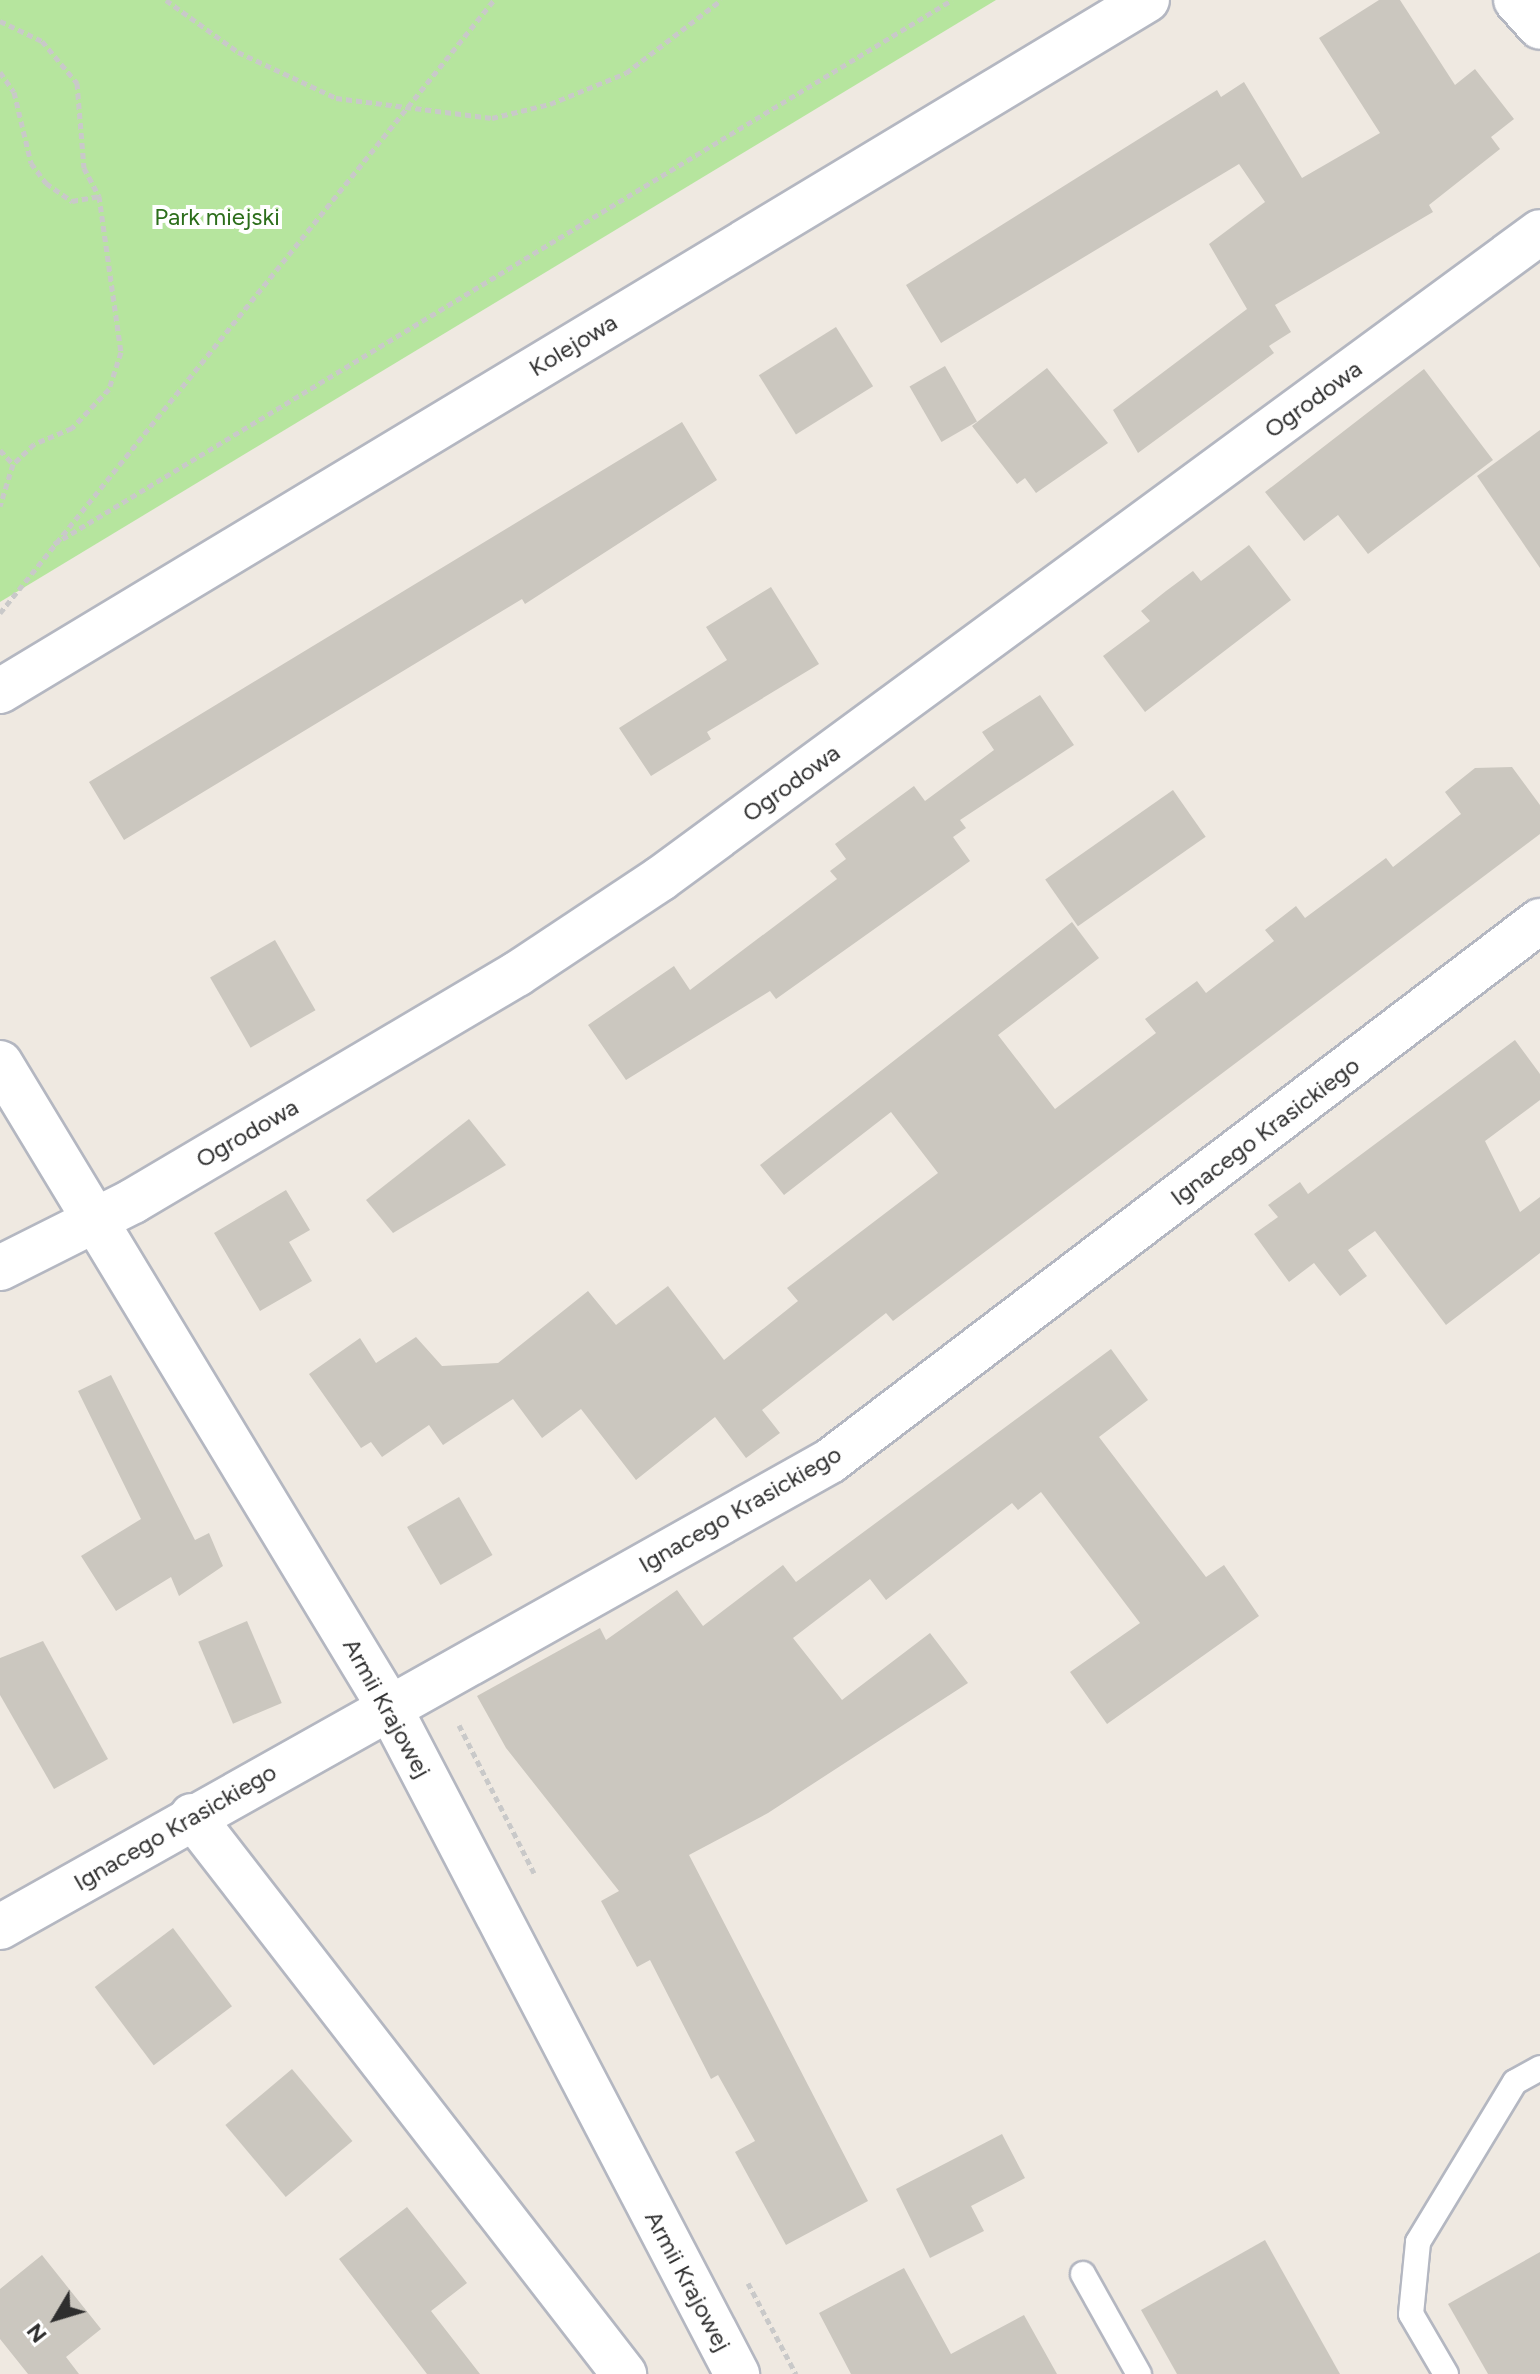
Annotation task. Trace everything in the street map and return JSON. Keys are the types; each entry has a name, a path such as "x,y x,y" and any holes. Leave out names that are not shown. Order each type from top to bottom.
{"street":[{"name":"Kolejowa","path":"0,691 1147,0"},
{"path":"1516,0 1540,27"},
{"name":"Ogrodowa","path":"0,1268 94,1220 517,974 660,879 1540,232"},
{"name":"Ignacego Krasickiego","path":"0,1927 388,1705 830,1461 1540,921"},
{"name":"Armii Krajowej","path":"0,1063 388,1705 737,2374"},
{"path":"192,1816 624,2374"}],"lane":[{"path":"1446,2374 1411,2314 1418,2242 1515,2082 1540,2068"},
{"path":"1083,2274 1139,2374"}],"path":[{"path":"166,0 252,59 336,98 403,112 492,118 550,104 626,73 721,0"},
{"path":"0,613 494,0"},
{"path":"54,544 952,0"},
{"path":"0,21 42,41 77,83 84,168 99,196 121,352 109,389 72,428 34,444 13,464 0,506"},
{"path":"0,72 14,92 31,163 46,183 72,201 99,196"},
{"path":"0,450 13,464"},
{"path":"455,1717 538,1881"},
{"path":"742,2272 796,2374"}],"green space":[{"name":"Park miejski","path":"0,0 996,0 0,602"}],"building":[{"path":"1379,0 1400,0 1455,85 1475,69 1514,119 1491,137 1500,149 1429,205 1433,212 1275,305 1291,332 1269,346 1274,353 1138,453 1113,410 1247,309 1209,244 1265,202 1239,164 941,343 906,285 1217,90 1221,97 1244,82 1302,178 1380,133 1319,38"},
{"path":"836,327 873,386 796,435 759,375"},
{"path":"945,366 977,421 941,442 909,386"},
{"path":"1047,368 1108,443 1036,493 1025,478 1017,484 972,426"},
{"path":"1424,369 1493,460 1368,554 1338,515 1304,541 1265,492"},
{"path":"682,422 717,480 525,604 522,599 124,840 89,782"},
{"path":"1540,430 1540,568 1477,476"},
{"path":"1249,545 1291,600 1145,712 1103,656 1150,621 1141,611 1166,591 1193,571 1201,581"},
{"path":"771,587 819,664 707,732 711,739 651,776 619,728 727,660 706,627"},
{"path":"1040,695 1074,745 960,820 966,828 953,837 970,861 776,999 770,991 626,1080 588,1025 674,966 690,990 837,879 830,871 846,859 835,844 914,786 925,801 994,750 982,732"},
{"path":"1512,767 1540,805 1540,834 893,1321 886,1313 762,1410 780,1433 746,1458 715,1417 636,1480 581,1409 542,1438 513,1399 443,1445 429,1425 382,1457 371,1442 361,1448 309,1374 360,1338 376,1363 416,1337 442,1366 498,1363 588,1291 616,1325 668,1286 724,1360 798,1301 787,1288 938,1173 891,1112 784,1195 760,1165 1072,922 1099,958 998,1035 1055,1109 1156,1033 1145,1019 1197,981 1206,993 1274,941 1265,930 1296,906 1305,918 1386,858 1393,867 1461,814 1445,792 1475,768"},
{"path":"1173,790 1206,837 1078,926 1045,879"},
{"path":"275,940 316,1010 251,1048 210,978"},
{"path":"1515,1040 1540,1074 1540,1100 1485,1141 1520,1212 1540,1197 1540,1253 1446,1325 1375,1231 1348,1250 1367,1276 1340,1296 1314,1263 1289,1282 1254,1234 1278,1217 1268,1205 1300,1182 1308,1194"},
{"path":"469,1119 506,1165 393,1233 366,1200"},
{"path":"286,1190 310,1230 289,1242 312,1281 260,1311 214,1233"},
{"path":"1111,1349 1148,1400 1099,1437 1206,1577 1224,1565 1259,1616 1107,1724 1070,1672 1140,1623 1041,1492 1018,1510 1012,1503 886,1600 870,1579 793,1638 842,1700 930,1633 968,1683 768,1813 689,1855 868,2201 786,2245 735,2152 755,2141 718,2075 711,2079 650,1960 637,1967 601,1901 619,1891 506,1748 477,1696 600,1628 606,1640 677,1590 703,1626 783,1565 796,1582"},
{"path":"111,1375 195,1540 209,1533 223,1566 179,1596 171,1577 116,1611 81,1556 141,1519 78,1391"},
{"path":"459,1497 492,1555 441,1585 407,1527"},
{"path":"247,1621 282,1703 233,1724 198,1642"},
{"path":"43,1641 108,1759 54,1789 0,1695 0,1658"},
{"path":"173,1928 232,2006 154,2065 95,1987"},
{"path":"292,2069 352,2141 286,2197 225,2125"},
{"path":"1002,2134 1025,2178 971,2206 984,2231 930,2258 896,2189"},
{"path":"407,2207 467,2283 431,2311 480,2374 427,2374 339,2259"},
{"path":"1265,2240 1340,2374 1177,2374 1141,2310"},
{"path":"1540,2252 1540,2374 1488,2374 1448,2304"},
{"path":"42,2255 101,2329 66,2357 79,2374 28,2374 0,2339 0,2289"},
{"path":"904,2268 951,2354 1024,2315 1057,2374 851,2374 819,2313"}]}
